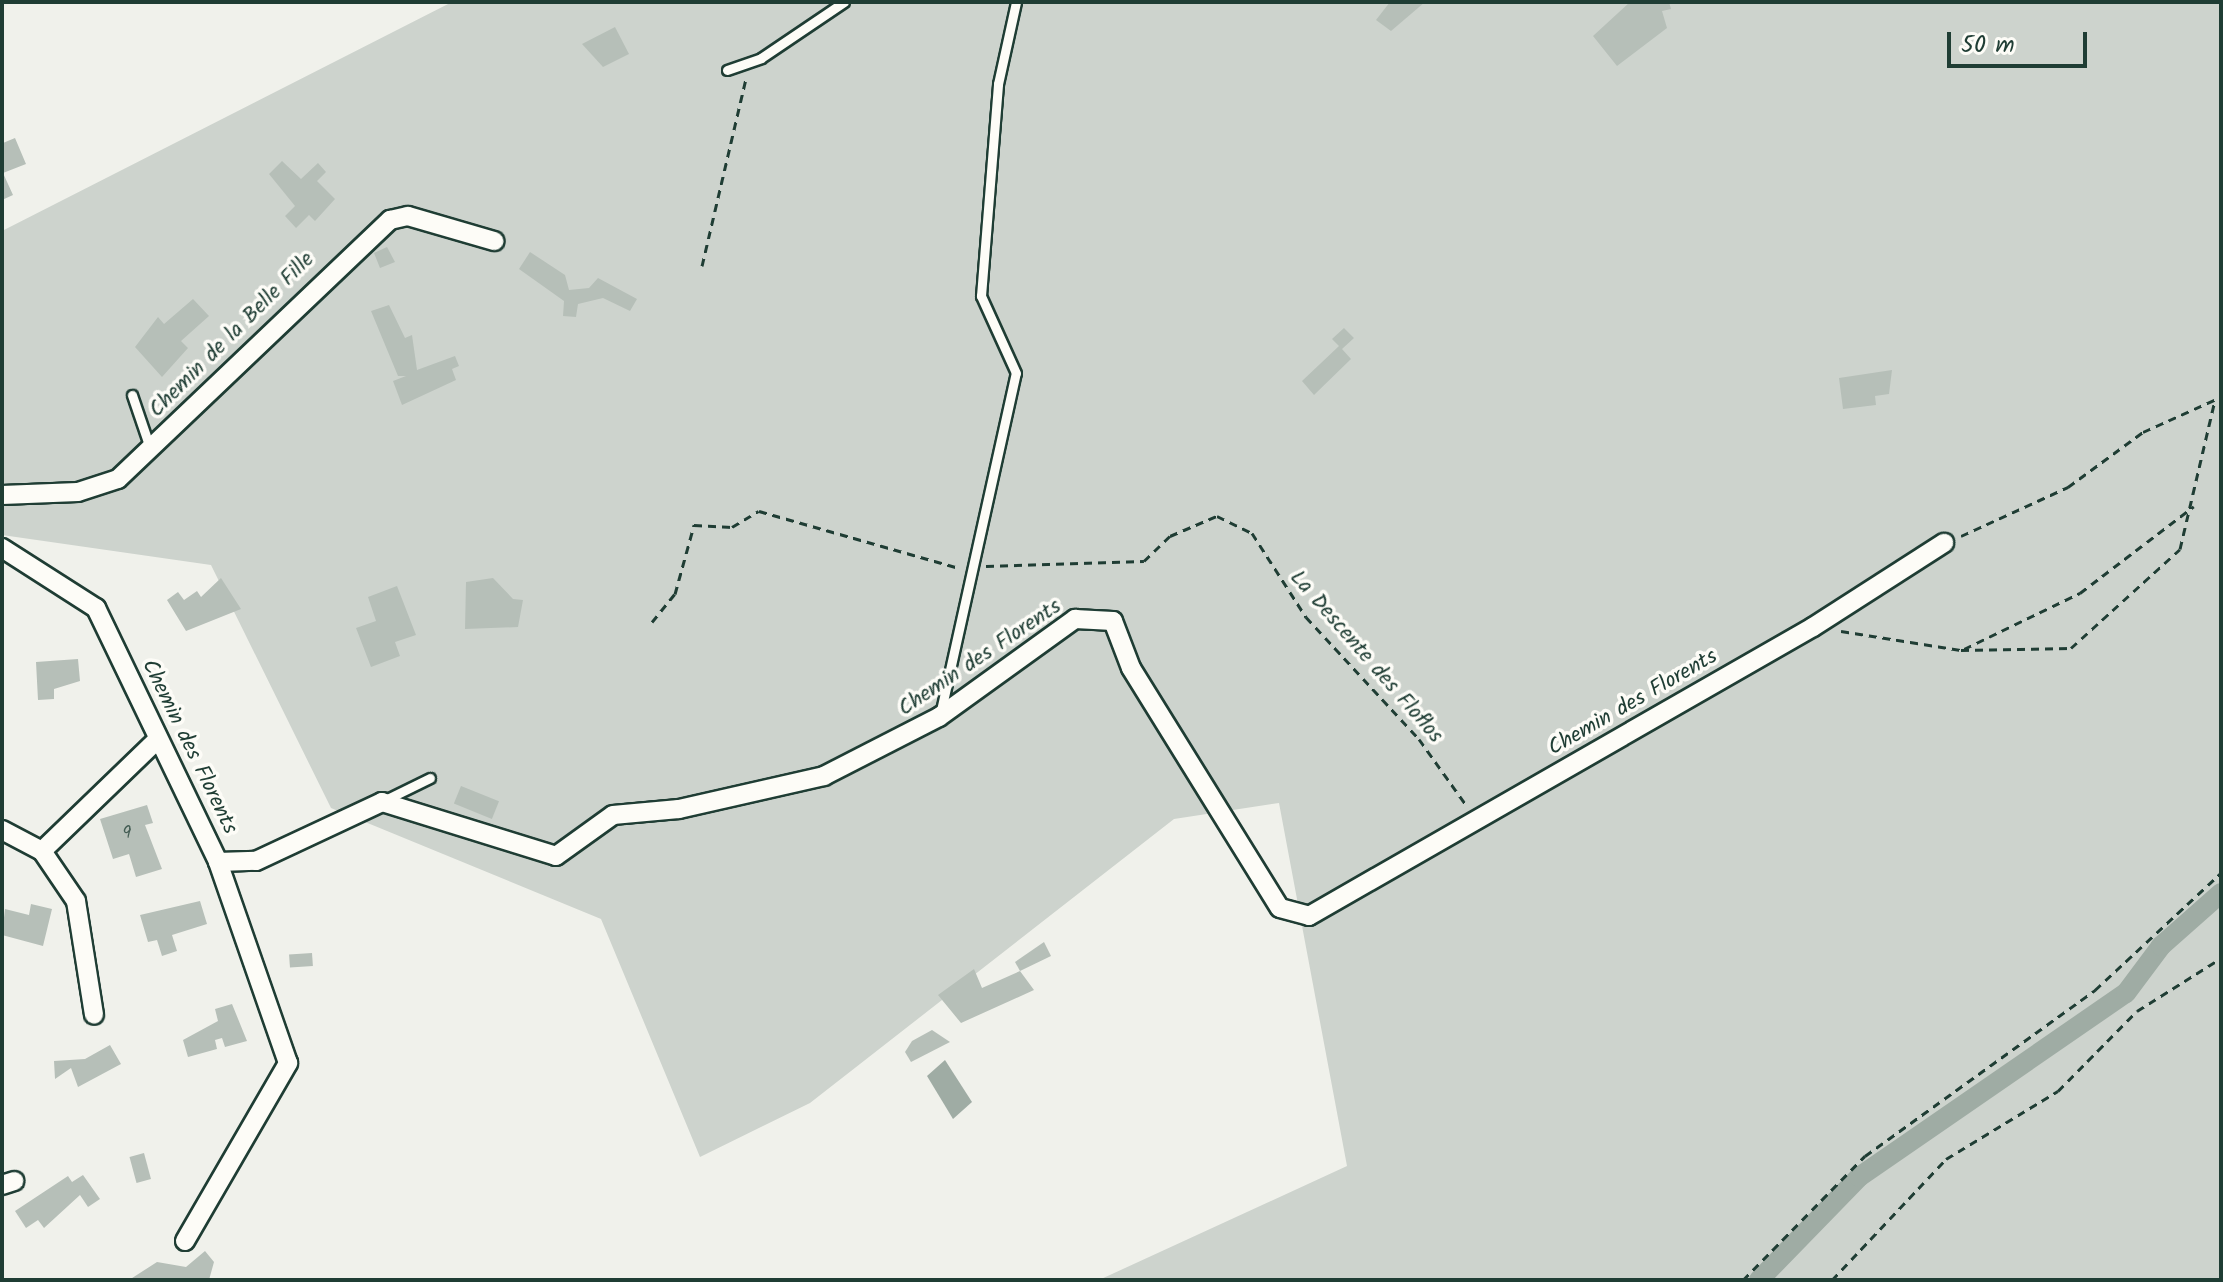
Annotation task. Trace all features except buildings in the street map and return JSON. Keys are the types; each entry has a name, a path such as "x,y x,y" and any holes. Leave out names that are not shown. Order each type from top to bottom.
{"street":[{"name":"Chemin de la Belle Fille","path":"2,495 97,488 151,451 380,226 408,216 494,241"},
{"name":"Chemin des Florents","path":"2,548 96,608 156,741 218,862 256,861 382,802 556,856 613,815 679,809 824,776 939,717 1075,619 1113,621 1131,668 1280,908 1309,916 1813,627 1944,543"},
{"path":"42,851 156,741"},
{"path":"2,830 42,851 76,901 94,1015"},
{"path":"185,1241 288,1063 218,862"}],"lane":[{"path":"727,70 761,58 844,2"},
{"path":"939,717 975,568 1016,373 981,296 998,84 1016,2"},
{"path":"132,395 151,451"},
{"path":"382,802 430,778"}],"path":[{"path":"702,266 746,77 761,58"},
{"path":"1944,543 2068,487 2143,432 2221,397"},
{"path":"1813,627 1961,650 2071,648 2180,549 2194,506 2215,400"},
{"path":"1961,650 2080,593 2194,506"},
{"name":"La Descente des Floflos","path":"652,622 675,594 694,525 732,527 759,511 924,563 975,568 1047,559 1144,561 1170,536 1217,516 1252,533 1306,617 1419,739 1478,821"},
{"path":"1743,1280 1865,1156 2095,990 2221,873"},
{"path":"1832,1280 1946,1159 2058,1091 2137,1011 2221,958"}],"shaded area":[{"path":"452,2 2221,2 2221,1280 1099,1280 1347,1166 1279,803 1174,819 810,1103 700,1157 601,919 331,808 211,565 2,535 2,231"},
{"path":"945,1060 972,1102 953,1119 927,1076"}],"waterway":[{"path":"1759,1280 1859,1177 2126,993 2161,946 2221,893"}]}
